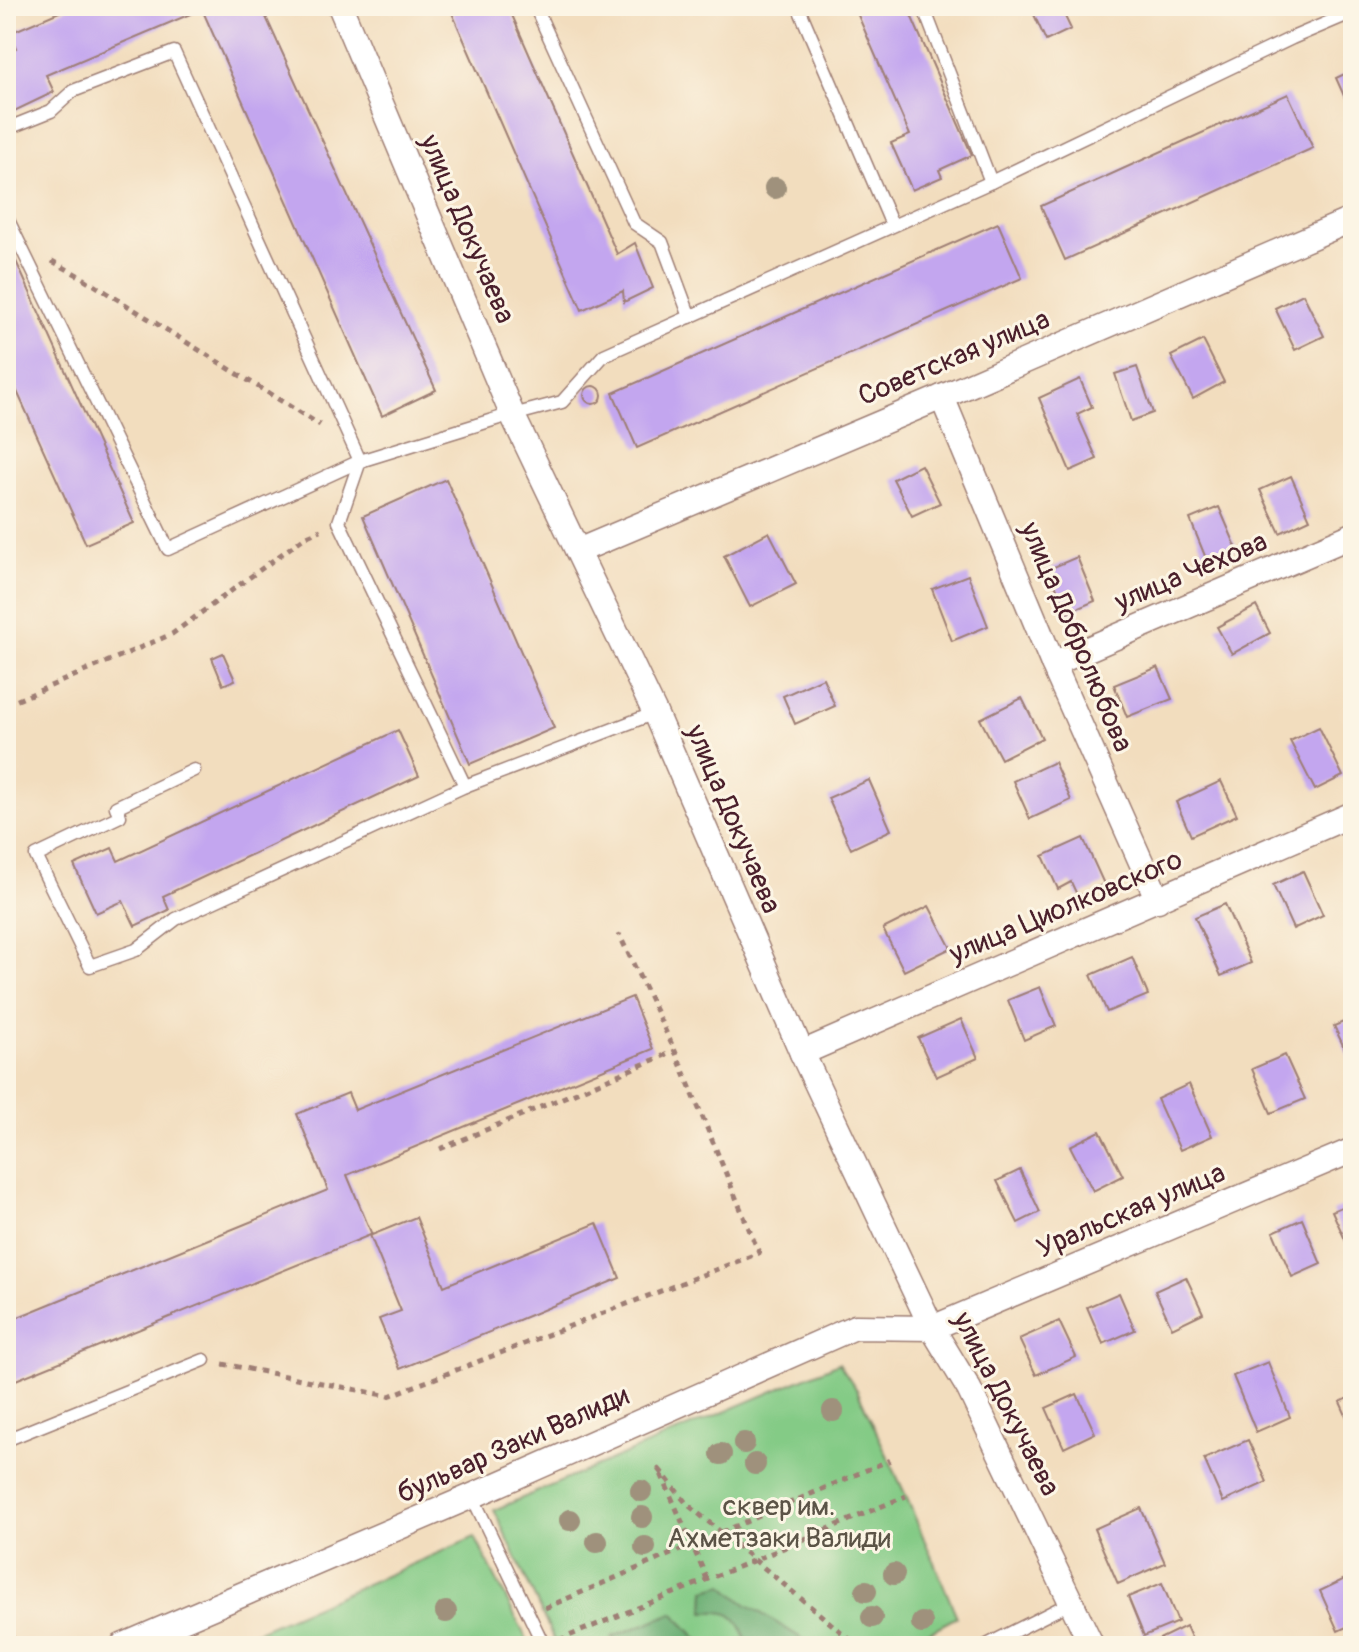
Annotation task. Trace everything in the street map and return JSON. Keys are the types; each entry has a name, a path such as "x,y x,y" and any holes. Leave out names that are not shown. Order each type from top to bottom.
{"street":[{"name":"улица Докучаева","path":"340,6 513,414 655,713 802,1053 932,1328 969,1389 1092,1646"},
{"name":"Советская улица","path":"578,551 1353,219"},
{"name":"улица Добролюбова","path":"942,397 1053,664 1158,900"},
{"name":"улица Чехова","path":"1053,664 1353,535"},
{"name":"улица Циолковского","path":"802,1053 1353,814"},
{"name":"Уральская улица","path":"932,1328 1353,1150"},
{"name":"бульвар Заки Валиди","path":"122,1646 855,1327 932,1328"}],"lane":[{"path":"535,6 634,223 662,242 690,317"},
{"path":"798,6 892,225"},
{"path":"923,6 991,182"},
{"path":"6,216 168,549 360,461 562,402 604,355 991,182 1353,12"},
{"path":"6,129 51,111 73,91 174,52 360,461 339,522 465,786"},
{"path":"194,770 116,807 120,816 36,856 90,966 136,950 176,919 465,786 655,713"},
{"path":"6,1440 204,1360"},
{"path":"472,1496 544,1646"},
{"path":"985,1646 1072,1602"},
{"path":"6,1636 11,1646"}],"path":[{"path":"20,244 83,278 352,444"},
{"path":"6,705 172,634 305,537 339,522"},
{"path":"204,1360 389,1396 759,1253 675,1051 619,934"},
{"path":"440,1149 675,1051"},
{"path":"529,1614 890,1460"},
{"path":"707,1579 659,1469 687,1504 858,1646"},
{"path":"544,1646 906,1496"}],"green space":[{"name":"сквер им. Ахметзаки Валиди","path":"839,1363 857,1390 957,1617 903,1646 557,1646 494,1510"},
{"path":"475,1537 530,1646 223,1646"},
{"path":"723,1585 743,1602 814,1646 725,1646 746,1639 731,1615 704,1612 705,1590"},
{"path":"673,1613 700,1642 723,1646 616,1646 612,1637"}],"building":[{"path":"73,6 261,6 436,390 382,416 202,9 46,75 54,92 6,115 6,53 16,48 10,33"},
{"path":"449,6 508,6 617,254 635,243 653,288 624,302 623,291 582,310"},
{"path":"854,6 907,6 972,155 939,170 942,177 912,190 891,143 910,135"},
{"path":"1060,6 1071,29 1046,41 1031,8"},
{"path":"1353,70 1353,116 1336,78"},
{"path":"1288,94 1313,148 1065,260 1041,206"},
{"path":"998,223 1022,278 637,448 613,393"},
{"path":"6,239 134,523 86,544 6,367"},
{"path":"1303,294 1324,336 1295,350 1275,308"},
{"path":"1203,340 1224,382 1193,399 1171,356"},
{"path":"1137,367 1153,413 1131,421 1115,374"},
{"path":"1080,379 1092,407 1077,414 1097,459 1070,471 1039,398"},
{"path":"589,386 597,386 602,395 600,402 589,404 584,399 584,391"},
{"path":"921,465 940,503 912,516 893,479"},
{"path":"1291,476 1310,519 1280,533 1260,490"},
{"path":"446,479 554,728 470,764 363,516"},
{"path":"1219,507 1237,549 1207,561 1190,519"},
{"path":"769,532 796,584 750,607 724,556"},
{"path":"1077,557 1095,601 1067,613 1049,569"},
{"path":"968,575 988,626 952,641 932,589"},
{"path":"1256,606 1270,633 1232,654 1217,627"},
{"path":"223,653 235,680 223,685 212,658"},
{"path":"1158,667 1172,699 1127,717 1114,685"},
{"path":"823,678 835,706 795,724 783,696"},
{"path":"1022,698 1042,738 1001,759 980,719"},
{"path":"1319,727 1343,776 1315,790 1290,741"},
{"path":"398,730 419,776 163,896 169,910 135,926 123,901 96,913 74,865 112,848 118,861"},
{"path":"1054,762 1071,800 1030,819 1013,781"},
{"path":"869,780 891,830 851,849 828,798"},
{"path":"1221,781 1237,815 1191,836 1176,802"},
{"path":"1083,838 1104,884 1078,897 1071,882 1058,889 1043,856"},
{"path":"1303,871 1323,915 1293,929 1273,885"},
{"path":"1225,904 1251,963 1221,976 1195,917"},
{"path":"929,906 951,948 904,971 883,929"},
{"path":"1132,957 1148,995 1107,1012 1091,975"},
{"path":"1040,987 1056,1026 1024,1040 1008,1000"},
{"path":"632,997 653,1049 347,1175 372,1235 416,1217 444,1286 597,1223 620,1278 400,1369 379,1319 401,1311 370,1235 6,1384 6,1322 328,1190 297,1114 348,1093 355,1110"},
{"path":"1353,1018 1353,1067 1334,1026"},
{"path":"961,1019 978,1058 936,1077 918,1038"},
{"path":"1285,1055 1305,1099 1271,1113 1252,1069"},
{"path":"1189,1084 1212,1136 1180,1150 1157,1099"},
{"path":"1100,1131 1123,1176 1093,1191 1070,1146"},
{"path":"1020,1170 1040,1212 1018,1223 997,1181"},
{"path":"1353,1202 1353,1257 1332,1211"},
{"path":"1302,1219 1321,1264 1292,1277 1273,1232"},
{"path":"1186,1277 1203,1313 1172,1328 1155,1291"},
{"path":"1119,1293 1135,1330 1103,1344 1087,1307"},
{"path":"1059,1321 1076,1357 1036,1375 1019,1339"},
{"path":"1268,1362 1290,1417 1256,1432 1233,1376"},
{"path":"1077,1394 1095,1433 1064,1448 1046,1408"},
{"path":"1353,1396 1353,1431 1340,1402"},
{"path":"1248,1440 1267,1482 1223,1502 1204,1459"},
{"path":"1141,1508 1165,1563 1118,1584 1094,1529"},
{"path":"1353,1575 1353,1624 1338,1631 1320,1591"},
{"path":"1162,1583 1178,1622 1144,1636 1128,1597"},
{"path":"1186,1626 1195,1646 1145,1646"}]}
